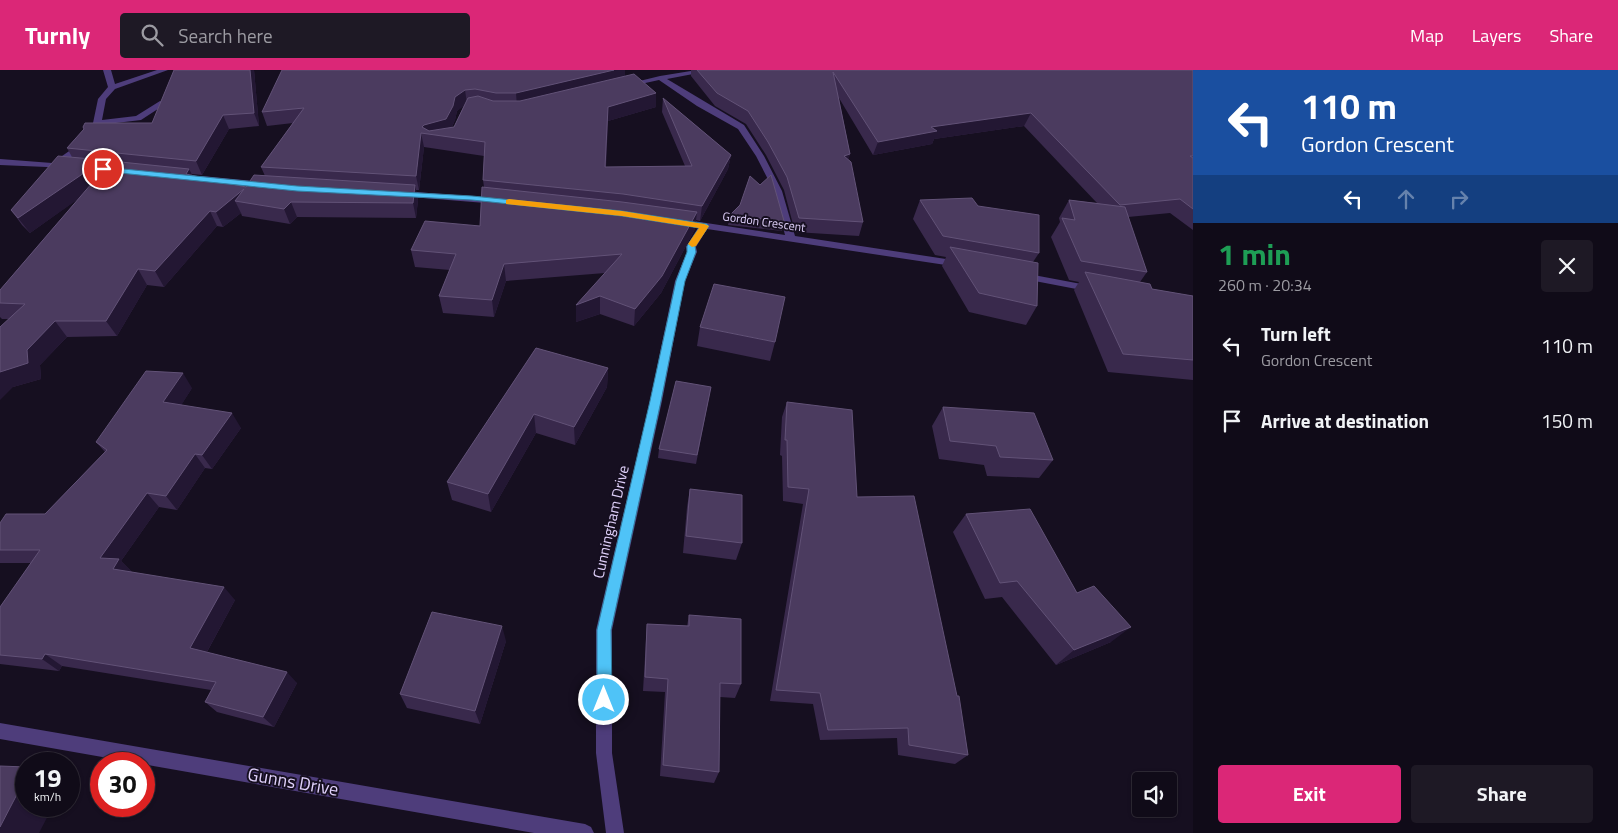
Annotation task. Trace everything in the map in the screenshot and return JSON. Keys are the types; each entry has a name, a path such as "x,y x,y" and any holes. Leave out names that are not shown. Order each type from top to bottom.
{"street":[{"path":"107,70 112,87"},
{"path":"54,165 78,149 97,123 102,99 112,87 164,70"},
{"path":"615,88 710,70"},
{"path":"660,78 700,104 741,126 760,156 778,191 791,239"},
{"path":"97,123 138,118 163,103"},
{"path":"0,162 74,166"},
{"path":"190,178 278,187"},
{"path":"394,194 512,202"},
{"name":"Gordon Crescent","path":"668,221 972,267"},
{"name":"Cunningham Drive","path":"615,833 604,753 604,630 656,401 680,281 692,252 691,246 704,226"},
{"path":"1010,274 1106,291"},
{"name":"Gunns Drive","path":"0,731 586,833"}],"building":[{"path":"174,70 250,70 254,113 223,115 196,161 67,148 84,129 85,123 152,123"},
{"path":"282,70 614,70 516,93 496,93 475,89 465,90 455,97 453,106 446,119 422,127 429,131 454,127 468,98 478,96 493,101 520,101 634,74 656,93 608,107 605,167 692,166 663,98 731,155 702,206 623,194 483,180 485,142 421,133 416,176 261,167 304,108 262,112"},
{"path":"697,70 1193,70 1193,156 1190,156 1193,158 1193,209 1180,199 1120,205 1031,113 931,127 937,131 878,142 833,72 850,154 844,156 851,162 863,222 799,218 787,177 748,111 717,93"},
{"path":"58,156 103,160 18,218 11,210"},
{"path":"111,161 189,169 186,174 246,187 254,175 415,185 413,203 291,202 284,209 235,201 244,189 216,212 210,211 155,271 138,269 106,321 55,321 27,350 28,363 0,372 0,327 25,304 0,303 0,290"},
{"path":"771,175 784,221 730,215 740,205 750,176 760,185"},
{"path":"482,187 697,212 662,276 635,309 600,296 576,305 622,254 504,264 492,300 439,296 456,254 411,250 425,221 480,226"},
{"path":"972,198 978,206 1039,215 1039,253 943,236 920,200"},
{"path":"1069,200 1125,207 1147,272 1081,261 1062,218 1075,220"},
{"path":"950,247 1038,263 1037,306 979,293"},
{"path":"1085,272 1150,284 1152,289 1193,296 1193,360 1123,354"},
{"path":"714,284 785,297 775,342 700,327"},
{"path":"536,348 608,368 574,427 534,414 488,494 447,482"},
{"path":"146,371 183,373 163,402 232,413 202,455 195,454 166,496 147,493 100,558 119,559 113,569 224,587 190,648 287,672 263,717 205,702 216,682 45,654 42,659 0,655 0,607 40,550 0,550 0,523 6,514 45,514 107,450 96,442"},
{"path":"676,381 711,387 697,455 659,449"},
{"path":"787,402 852,410 857,497 914,496 957,696 959,696 968,755 909,745 908,728 828,730 820,693 776,690 809,489 788,487 787,440 785,440"},
{"path":"943,407 1034,413 1053,460 1000,457 996,446 950,441"},
{"path":"690,489 742,495 742,543 686,536"},
{"path":"1030,509 1077,593 1094,586 1131,627 1074,650 1017,581 1000,583 966,514"},
{"path":"432,612 502,626 475,711 400,694"},
{"path":"689,615 741,619 741,684 720,683 719,772 663,765 668,679 645,677 647,624 689,626"},
{"path":"0,766 15,767 15,798 0,827"}],"slow traffic":[{"path":"509,202 622,214 704,226 692,244"}],"route":[{"path":"103,169 297,188 472,198 622,214 704,226 691,246 692,252 680,281 656,401 604,630 604,700"}]}
